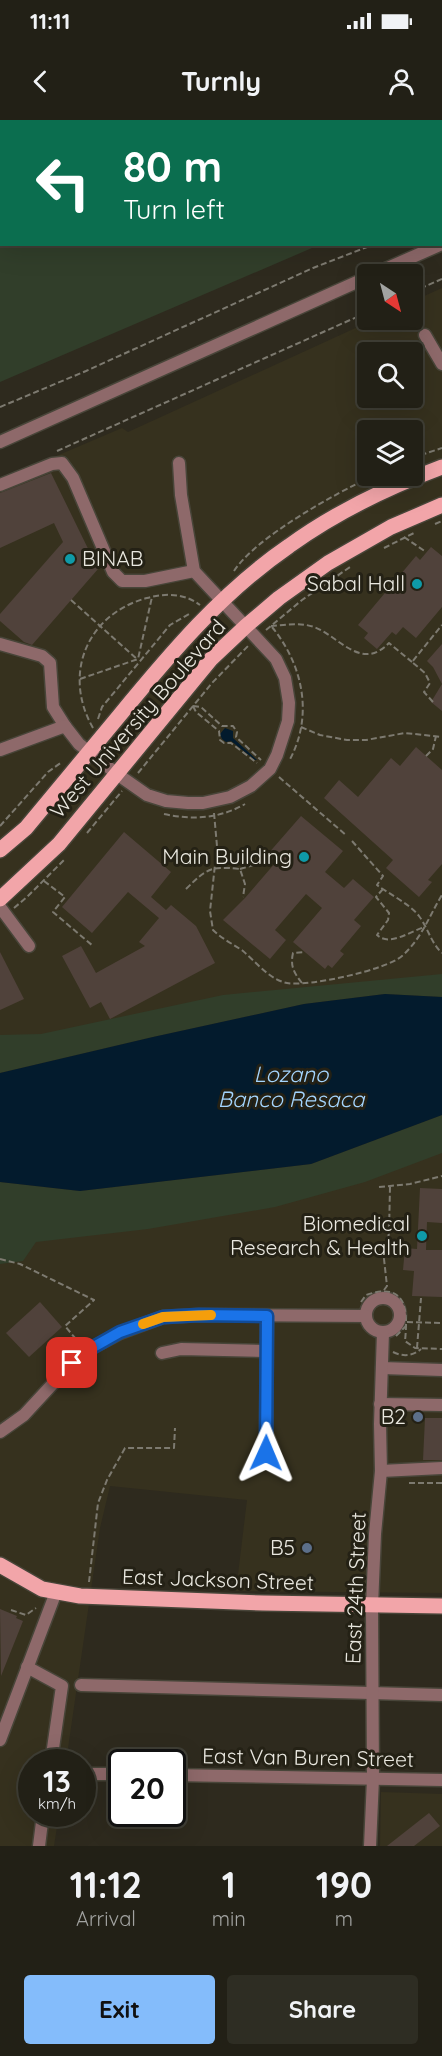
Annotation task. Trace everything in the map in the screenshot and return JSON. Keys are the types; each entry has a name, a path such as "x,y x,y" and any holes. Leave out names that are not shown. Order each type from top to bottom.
{"main road":[{"name":"West University Boulevard","path":"0,850 26,828 187,636 222,600 289,546 332,519 405,481 442,467"},
{"name":"West University Boulevard","path":"0,899 59,844 124,778 211,659 246,626 303,580 345,553 391,527 442,505"},
{"name":"East Jackson Street","path":"0,1565 42,1589 87,1596 372,1606 442,1606"}],"street":[{"path":"397,264 437,246"},
{"path":"0,442 357,282"},
{"path":"424,335 442,364"},
{"path":"0,485 52,464 62,463 73,478 113,572 122,581 145,581 194,571"},
{"path":"0,644 42,656 50,663 53,707 65,726 89,752 147,795 166,801 213,802 251,786 270,769 278,755 288,721 289,703 285,678 276,659 194,571 181,495 179,464"},
{"path":"0,750 65,726"},
{"path":"3,910 29,946"},
{"path":"388,1298 397,1304 400,1314 397,1325 389,1331 387,1336 371,1328 366,1316 369,1306 377,1299 388,1298"},
{"path":"0,1432 24,1415 72,1363 90,1349 120,1332 163,1317 199,1315 366,1316"},
{"path":"266,1453 267,1316"},
{"name":"East 24th Street","path":"370,1846 373,1779 372,1606 381,1471 382,1368 387,1336"},
{"path":"162,1353 181,1349 266,1351"},
{"path":"382,1368 442,1370"},
{"path":"380,1404 442,1405"},
{"path":"381,1471 442,1468"},
{"path":"0,1740 56,1592"},
{"path":"27,1667 62,1686 53,1749"},
{"path":"81,1685 442,1695"},
{"name":"East Van Buren Street","path":"186,1775 442,1780"},
{"path":"39,1846 42,1827"}],"path":[{"path":"0,407 86,371 313,268 370,246"},
{"path":"423,287 442,279"},
{"path":"54,453 357,317"},
{"path":"423,454 442,448"},
{"path":"433,525 442,521"},
{"path":"378,551 424,529"},
{"path":"404,537 426,552"},
{"path":"84,836 121,793 124,778 257,638 302,600 359,562"},
{"path":"93,728 86,717 81,700 79,671 83,655 99,626 123,606 161,594 195,601 200,605"},
{"path":"139,660 152,597"},
{"path":"71,600 139,660"},
{"path":"271,626 305,625 316,628 348,649 370,654 381,651 389,643 425,673 430,683 424,692 433,702"},
{"path":"271,626 284,642 298,672 302,694 302,727 288,762"},
{"path":"412,662 442,626"},
{"path":"80,679 139,660"},
{"path":"193,706 201,707 222,726 233,726 237,732 236,737 261,759 262,764 256,763 231,743 224,743 220,740 219,731 196,712 193,706"},
{"path":"288,721 320,735 347,740 366,740 405,733 442,737"},
{"path":"426,756 433,750 436,736"},
{"path":"275,781 278,776 347,836"},
{"path":"121,793 128,797"},
{"path":"163,813 178,817 214,817 252,800"},
{"path":"213,802 216,826 216,866 210,911 213,930 242,950 275,978 285,983 302,983 340,977 395,962 420,937 442,896"},
{"path":"352,842 383,876 377,885 413,909 442,953"},
{"path":"186,889 216,866 240,869 267,858"},
{"path":"3,910 44,881 64,859"},
{"path":"240,869 245,884 243,897"},
{"path":"44,881 65,897 53,912 93,946"},
{"path":"383,889 376,897 389,913 388,920 376,935 382,940 389,940 425,927"},
{"path":"302,983 294,973 291,963 294,953 304,952"},
{"path":"379,1187 390,1187 442,1176"},
{"path":"383,1291 387,1286 384,1259 388,1233 390,1187"},
{"path":"0,1259 20,1264 94,1299 65,1326 75,1338"},
{"path":"361,1302 366,1294 379,1290 395,1293 403,1300 406,1309 405,1341 417,1348 442,1349"},
{"path":"417,1348 421,1298"},
{"path":"387,1336 407,1324 442,1323"},
{"path":"390,1345 391,1351 398,1355 415,1354 422,1348"},
{"path":"88,1586 98,1503 107,1480 125,1448 174,1448 175,1428"},
{"path":"404,1483 442,1483"}],"shaded area":[{"path":"442,288 442,1593 236,1591 247,1500 110,1486 100,1528 68,1749 18,1749 18,1827 57,1827 54,1846 0,1846 0,480 122,428 128,432 357,327 357,330 423,330 423,297"},
{"path":"381,1792 442,1794 442,1846 380,1846"}],"green space":[{"path":"0,246 317,246 0,382"},
{"path":"442,974 442,997 385,994 304,1004 0,1073 0,1035 41,1034 223,995"},
{"path":"442,1115 442,1153 365,1182 275,1207 148,1229 36,1242 23,1261 0,1264 0,1182 80,1191 311,1164"}],"water":[{"path":"225,728 233,731 233,738 257,760 231,741 226,742 222,739 220,734"},
{"name":"Lozano Banco Resaca","path":"385,994 442,997 442,1115 311,1164 80,1191 0,1182 0,1073 304,1004"}],"building":[{"name":"BINAB","path":"51,473 98,569 32,645 24,642 0,621 0,614 63,542 54,523 0,548 0,493"},
{"name":"Sabal Hall","path":"431,547 442,556 442,607 416,638 403,627 396,635 392,632 377,649 364,638 368,633 358,625 416,556 420,560"},
{"path":"442,644 442,684 427,661"},
{"path":"442,684 442,711 431,702"},
{"path":"416,747 442,770 442,864 428,880 432,882 419,897 386,868 393,860 324,798 339,780 358,797 391,758 400,766"},
{"path":"301,816 343,851 325,872 344,888 353,879 374,897 354,920 361,926 340,951 344,954 332,968 328,965 325,969 293,942 322,908 306,894 275,930 286,940 270,959 223,920 276,862 267,855"},
{"path":"124,832 171,872 151,897 166,910 171,905 196,926 215,963 110,1019 101,1002 90,1008 62,956 81,946 96,973 145,946 139,942 159,918 128,892 92,933 62,907"},
{"path":"0,952 24,999 0,1010"},
{"name":"Biomedical Research & Health","path":"420,1188 442,1189 442,1223 427,1222 426,1250 442,1250 442,1297 412,1296 414,1271 403,1270 405,1248 417,1249"},
{"path":"40,1302 62,1327 29,1357 6,1333"},
{"path":"425,1418 442,1418 442,1460 423,1460"},
{"path":"0,1609 23,1621 1,1676"},
{"path":"429,1813 440,1826 414,1846 387,1846"}],"slow traffic":[{"path":"143,1324 163,1317 211,1315"}],"place":[{"name":"BINAB","path":"70,559"},
{"name":"Sabal Hall","path":"417,584"},
{"name":"Main Building","path":"304,857"},
{"name":"Biomedical Research & Health","path":"422,1236"},
{"name":"B2","path":"418,1417"},
{"name":"B5","path":"307,1548"}],"route":[{"path":"72,1363 90,1349 120,1332 163,1317 267,1316 266,1453"}]}
